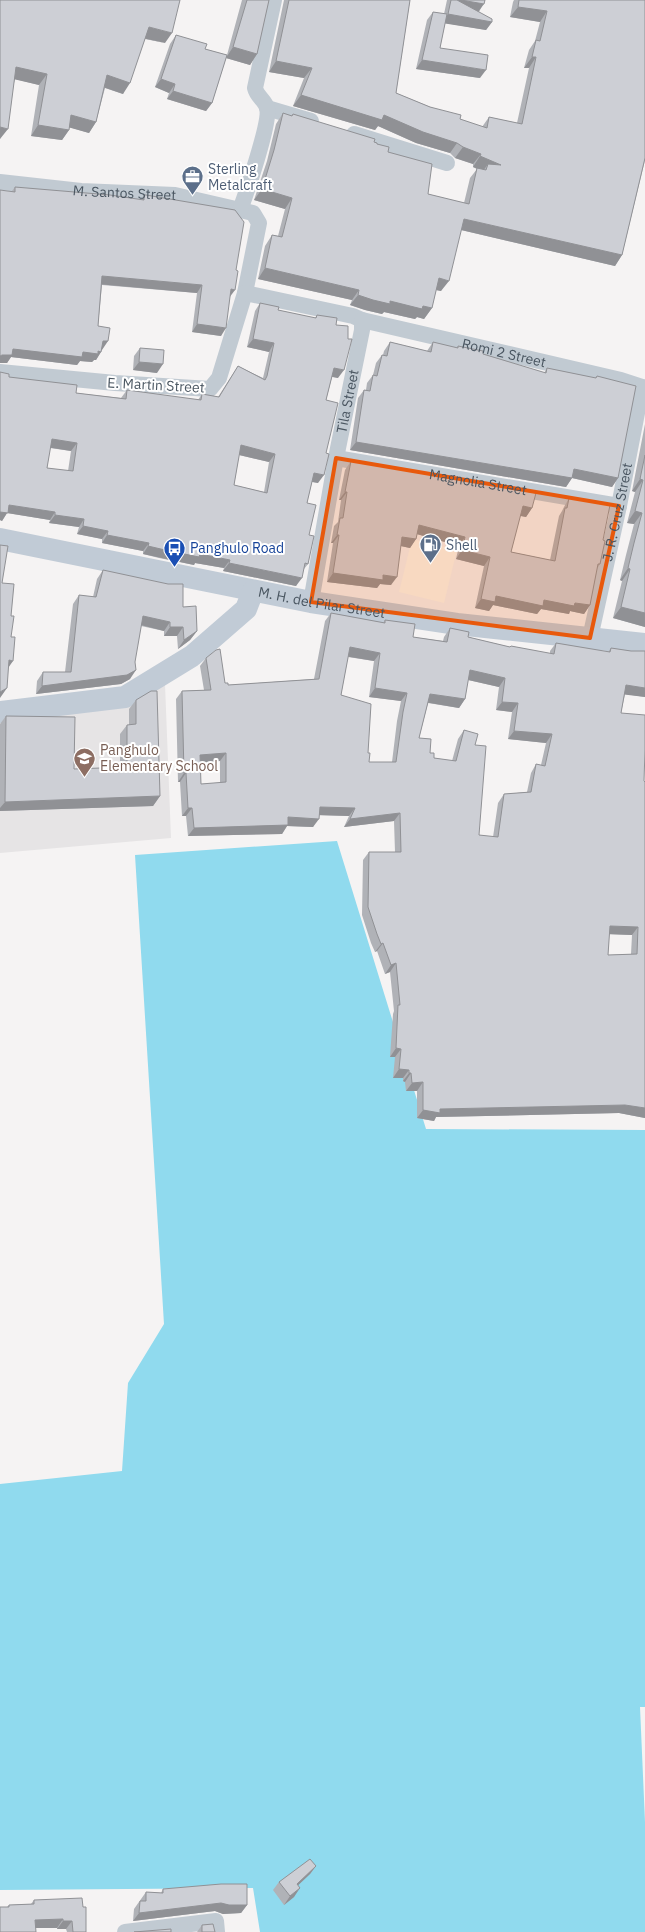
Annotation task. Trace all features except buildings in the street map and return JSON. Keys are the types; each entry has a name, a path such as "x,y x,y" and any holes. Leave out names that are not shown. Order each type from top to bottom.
{"main road":[{"name":"M. H. del Pilar Street","path":"0,539 253,592 311,602 457,624 645,644"},
{"path":"0,712 125,697 192,656 246,609 253,592"}],"street":[{"path":"274,0 255,88 256,94 267,108 324,125"},
{"path":"240,210 252,175 267,119 267,108"},
{"path":"343,131 447,163"},
{"name":"M. Santos Street","path":"0,182 81,191 176,195 253,212 259,223 245,293"},
{"path":"245,293 353,316 362,320"},
{"name":"E. Martin Street","path":"0,372 115,383 210,389 219,378 245,293"},
{"name":"Romi 2 Street","path":"362,320 622,380 644,387"},
{"name":"Tila Street","path":"311,602 336,458 362,330 362,320"},
{"name":"J. R. Cruz Street","path":"590,638 644,387"},
{"name":"Magnolia Street","path":"336,458 619,506"},
{"path":"125,1932 216,1927"}],"highlighted area":[{"path":"336,458 619,506 590,638 311,602"}],"shaded area":[{"name":"Shell","path":"412,539 457,550 444,603 399,592"},
{"name":"Panghulo Elementary School","path":"165,684 171,838 0,853 0,716"}],"water":[{"path":"337,841 426,1129 645,1130 645,1707 640,1707 645,1822 645,1932 260,1932 253,1888 0,1890 0,1484 122,1471 128,1383 164,1324 135,855"}],"place":[{"name":"Sterling Metalcraft","path":"192,196"},
{"name":"Shell","path":"430,564"},
{"name":"Panghulo Road","path":"174,567"},
{"name":"Panghulo Elementary School","path":"84,777"}]}
